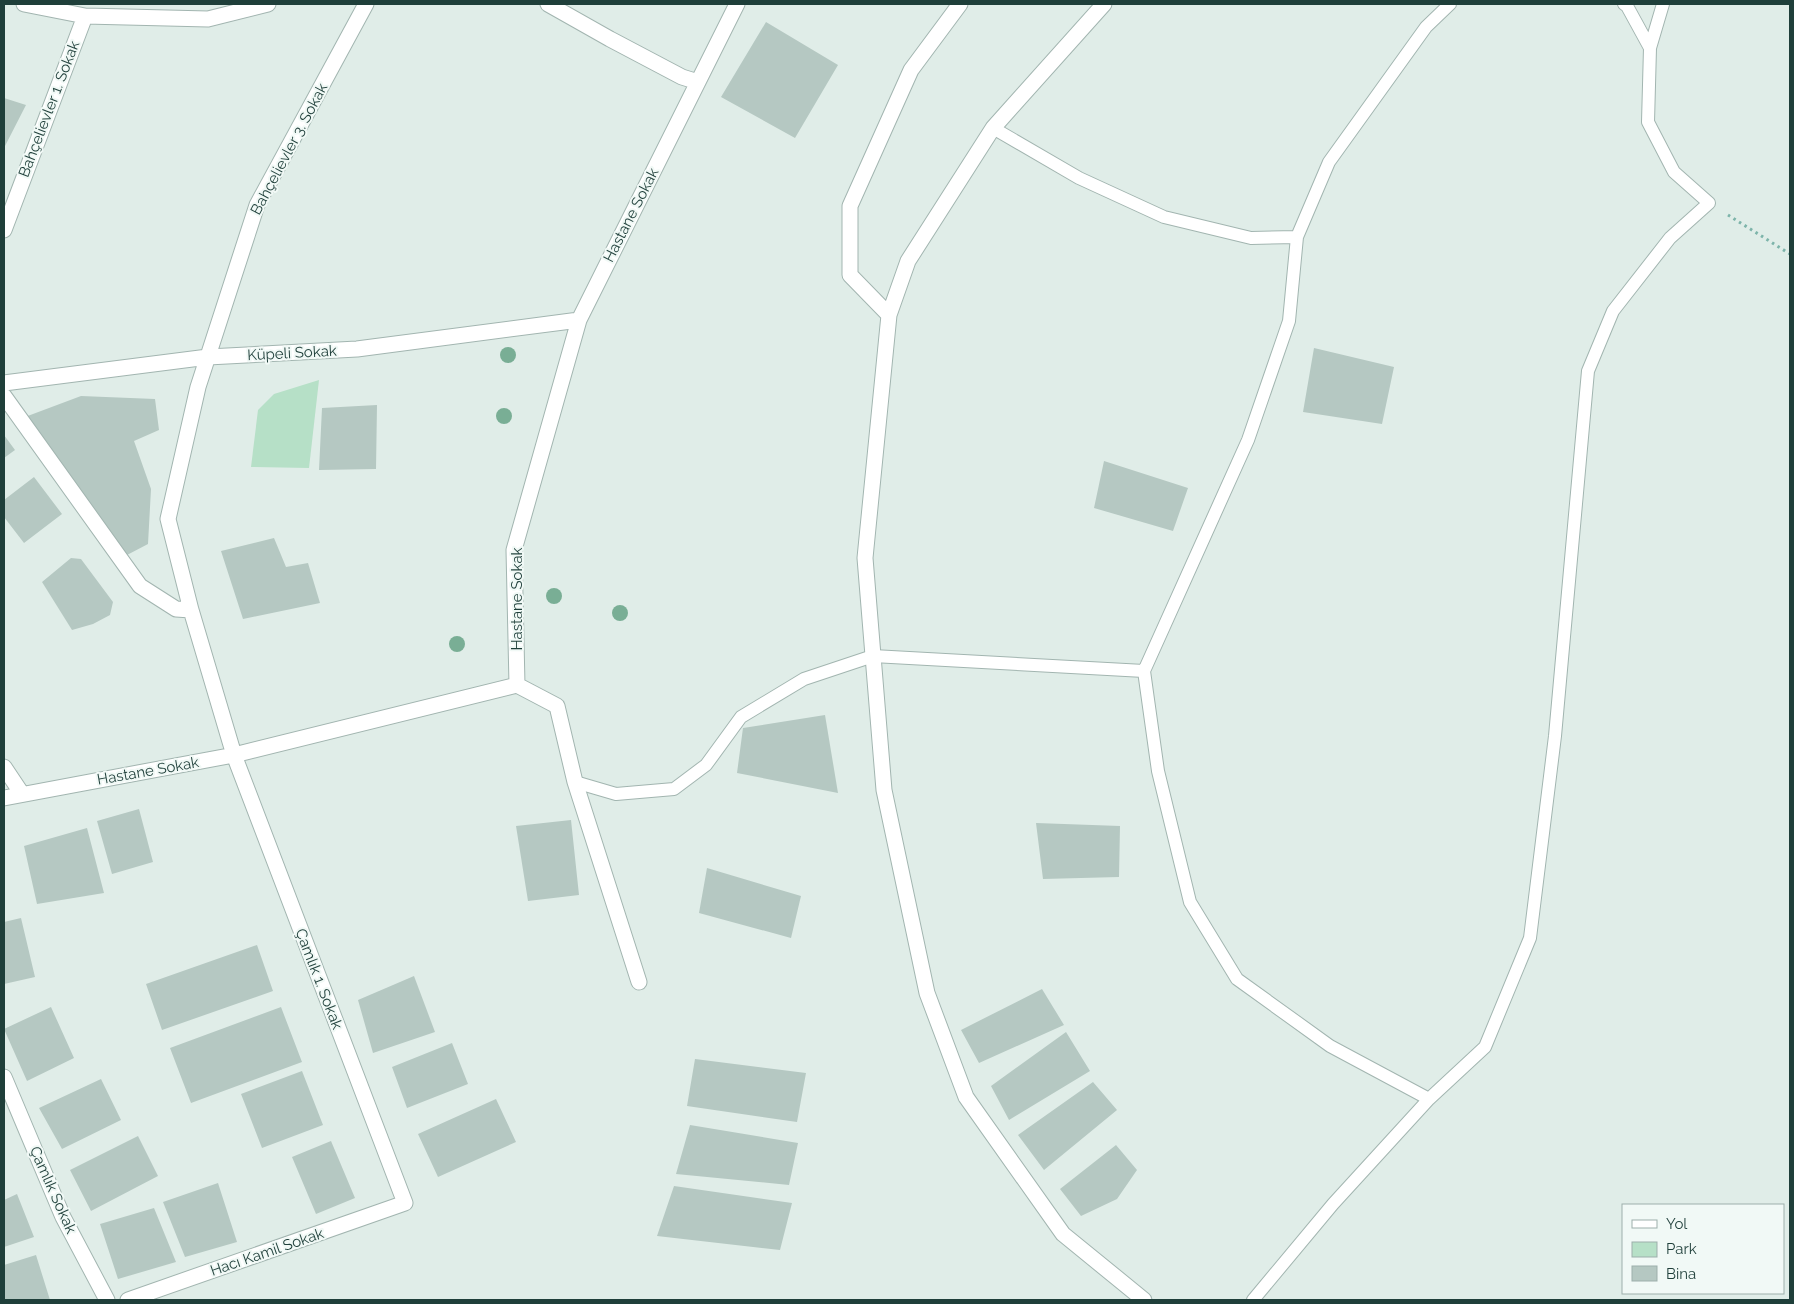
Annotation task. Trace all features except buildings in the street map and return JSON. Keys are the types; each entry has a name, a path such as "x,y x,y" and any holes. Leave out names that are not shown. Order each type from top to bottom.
{"street":[{"path":"24,4 85,16 208,19 268,4"},
{"name":"Bahçelievler 3. Sokak","path":"191,610 168,519 198,387 257,205 366,4"},
{"path":"548,4 682,77 698,82"},
{"name":"Hastane Sokak","path":"4,798 234,755 517,684 514,550 580,320 737,4"},
{"path":"889,315 850,275 850,206 911,70 960,4"},
{"path":"1104,4 993,128 908,260 889,315 865,558 886,800 927,993 966,1097 1063,1234 1144,1300"},
{"name":"Bahçelievler 1. Sokak","path":"4,230 85,16"},
{"name":"Küpeli Sokak","path":"4,383 208,357 357,349 580,320"},
{"path":"4,396 140,586 176,610 191,610"},
{"name":"Çamlık 1. Sokak","path":"191,610 234,755 405,1203"},
{"path":"517,684 557,706 575,782 640,982"},
{"path":"4,767 22,794"},
{"name":"Çamlık Sokak","path":"4,1077 63,1217 107,1300"},
{"name":"Hacı Kamil Sokak","path":"128,1300 405,1203"}],"lane":[{"path":"1429,1099 1330,1046 1237,979 1190,902 1158,771 1144,671 1248,440 1289,321 1297,237 1329,162 1426,27 1450,4"},
{"path":"1624,4 1627,6 1650,48"},
{"path":"1253,1300 1333,1204 1429,1099 1485,1047 1530,938 1555,736 1588,371 1613,311 1670,238 1708,203 1674,172 1648,122 1650,48 1663,4"},
{"path":"993,128 1079,178 1164,217 1251,238 1297,237"},
{"path":"575,782 616,794 674,789 706,765 741,716 804,679 872,656 1144,671"}],"path":[{"path":"1708,203 1790,254"}],"green space":[{"path":"319,380 309,468 251,467 258,410 274,394"}]}
